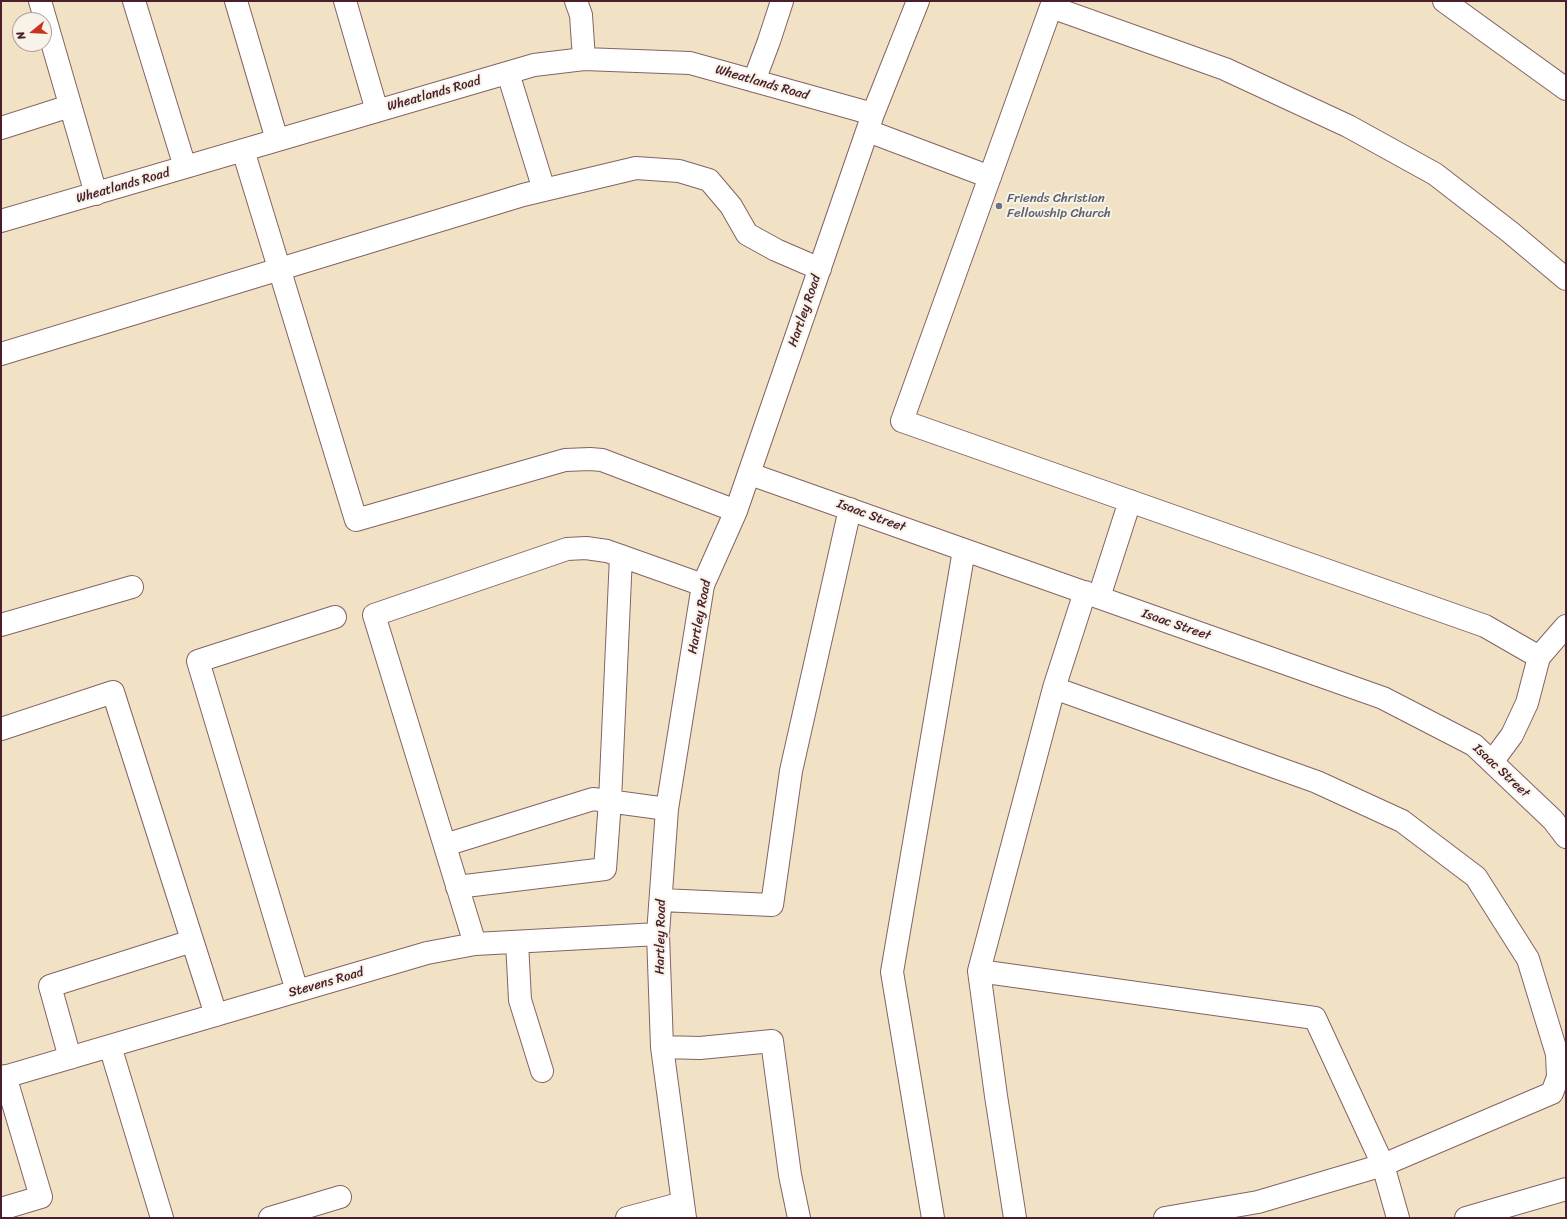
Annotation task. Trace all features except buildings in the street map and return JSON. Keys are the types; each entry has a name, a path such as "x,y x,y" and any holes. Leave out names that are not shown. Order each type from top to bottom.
{"street":[{"path":"40,1 96,194"},
{"path":"134,1 185,168"},
{"path":"236,1 277,140"},
{"path":"345,1 377,111"},
{"path":"576,1 581,15 584,59"},
{"path":"754,81 770,41 782,1"},
{"name":"Hartley Road","path":"684,1211 662,1047 658,934 667,809 703,585 736,511 750,474 870,122 918,1"},
{"path":"1444,1 1566,89"},
{"path":"1539,657 1485,626 902,421 1051,7 1225,69 1348,126 1435,174 1510,232 1566,279"},
{"name":"Wheatlands Road","path":"1,221 508,72 534,65 584,59 690,63 754,81 870,122 990,177"},
{"path":"508,72 544,190"},
{"path":"1,128 70,106"},
{"path":"243,150 356,520 565,460 590,459 602,460 736,511"},
{"path":"1,354 523,195 636,168 679,171 709,180 731,206 747,234 776,250 820,270"},
{"name":"Isaac Street","path":"750,474 1383,698 1474,745 1553,820 1566,837"},
{"path":"1015,1218 996,1096 980,970 1054,688 1130,501"},
{"path":"661,900 772,905 791,771 850,509"},
{"path":"475,944 374,615 567,549 586,548 607,551 703,585"},
{"path":"932,1218 892,972 964,550"},
{"path":"457,887 605,869 610,801 621,556"},
{"path":"1,626 132,587"},
{"path":"297,991 198,661 335,617"},
{"path":"1492,762 1512,735 1527,703 1539,657 1566,626"},
{"path":"1054,688 1317,782 1402,820 1476,877 1528,959 1557,1054 1558,1077 1552,1093 1383,1165 1258,1202 1165,1218"},
{"path":"1,729 113,692 216,1015"},
{"path":"445,845 593,799 667,809"},
{"name":"Stevens Road","path":"3,1077 427,953 475,944 658,934"},
{"path":"70,1058 50,986 192,941"},
{"path":"517,942 520,1000 542,1070"},
{"path":"980,970 1315,1018 1383,1165 1398,1218"},
{"path":"662,1047 700,1048 772,1041 790,1175 798,1218"},
{"path":"110,1046 162,1218"},
{"path":"1,1209 41,1197 3,1077"},
{"path":"1466,1218 1493,1214 1566,1189"},
{"path":"270,1218 340,1197"},
{"path":"627,1218 684,1211"}],"place":[{"name":"Friends Christian Fellowship Church","path":"999,206"}]}
